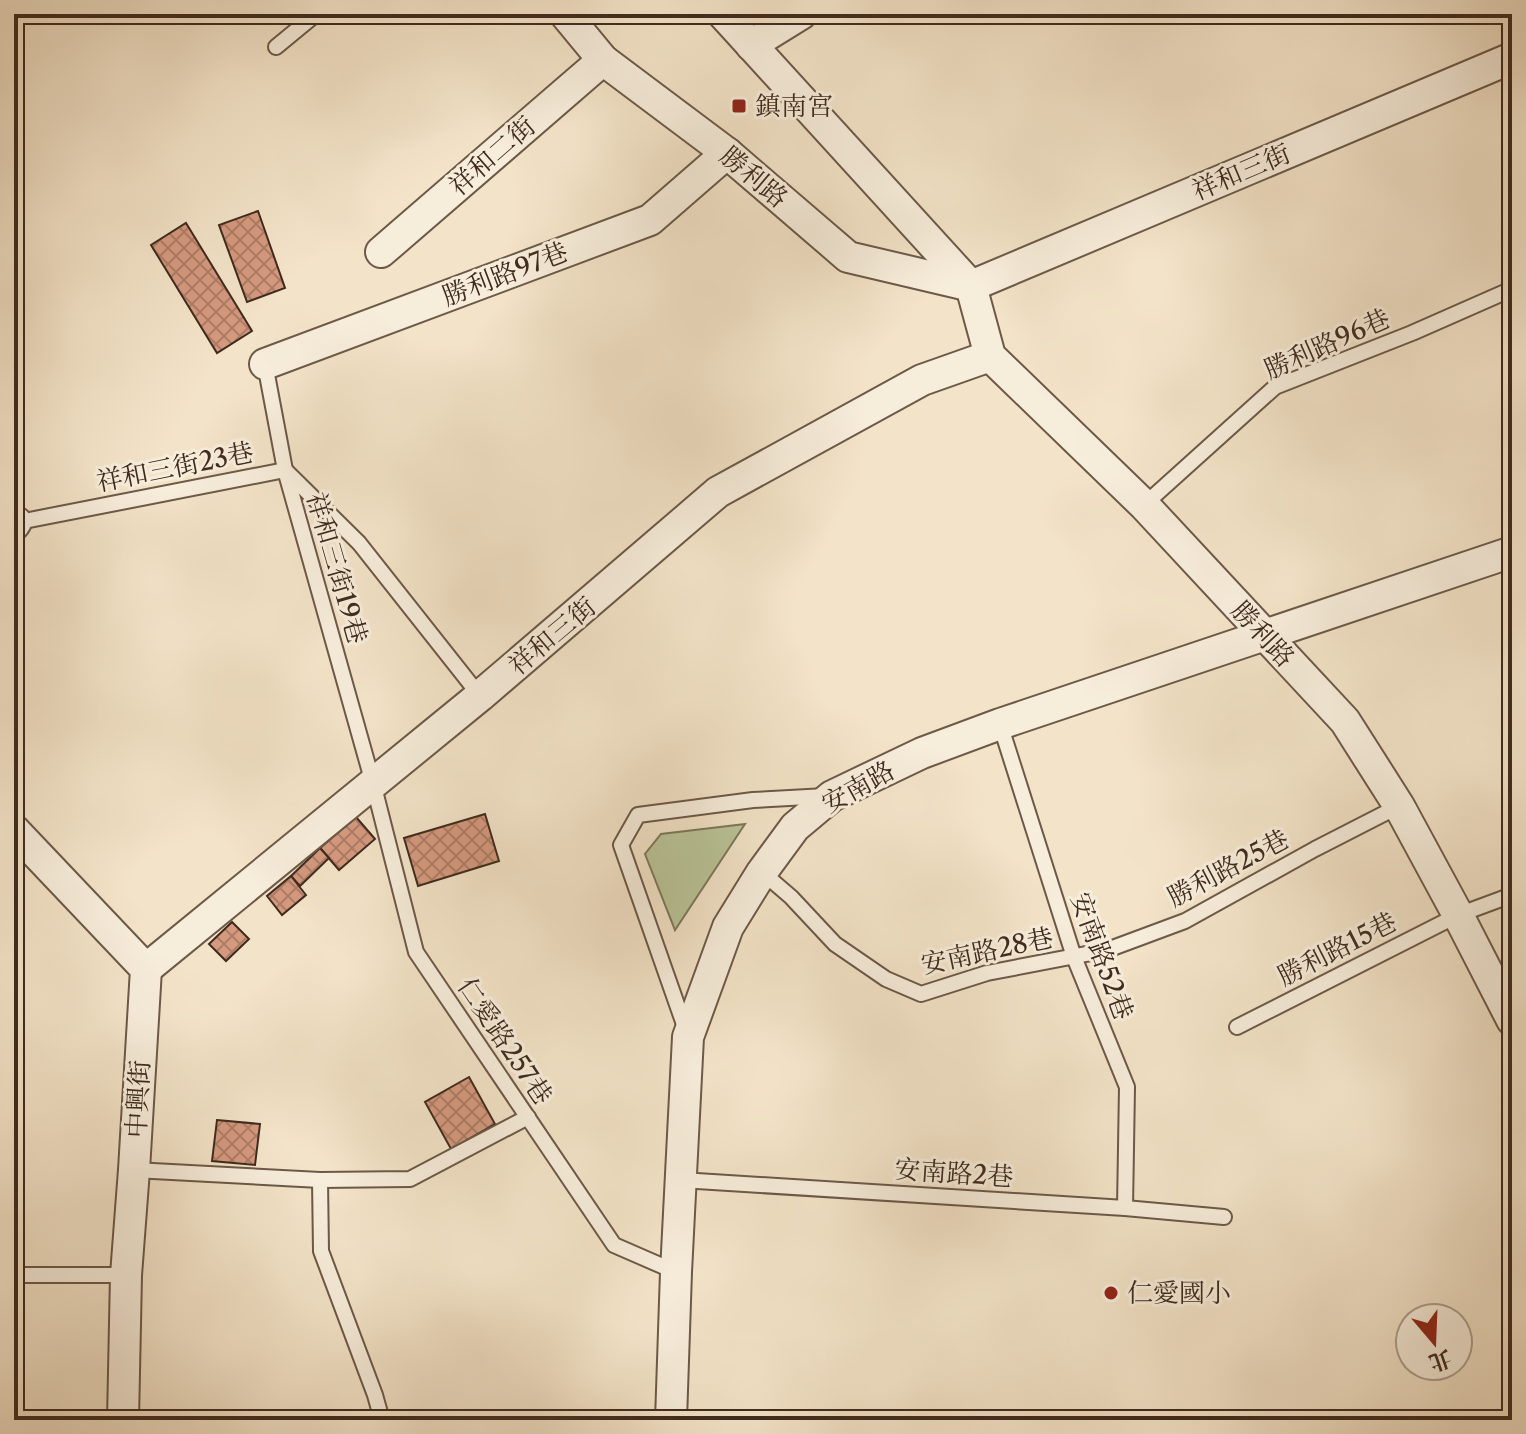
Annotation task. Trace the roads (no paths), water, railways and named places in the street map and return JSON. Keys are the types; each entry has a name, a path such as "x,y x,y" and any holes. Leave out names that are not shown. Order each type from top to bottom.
{"street":[{"name":"勝利路","path":"565,14 603,60 727,153 848,257 971,286"},
{"path":"723,14 971,286 990,356"},
{"path":"751,45 801,14"},
{"name":"祥和三街","path":"971,286 1512,58"},
{"name":"祥和二街","path":"381,252 603,60"},
{"name":"勝利路97巷","path":"265,364 650,220 727,153"},
{"name":"勝利路","path":"990,356 1144,505 1345,721 1399,806 1512,1020"},
{"name":"祥和三街","path":"146,969 480,696 718,492 922,380 990,356"},
{"name":"安南路","path":"671,1420 688,1037 728,927 795,827 832,796 922,753 1512,552"},
{"path":"14,830 146,969"},
{"name":"中興街","path":"123,1420 126,1275 146,969"}],"lane":[{"path":"276,47 316,14"},
{"name":"勝利路96巷","path":"1144,505 1275,387 1412,333 1512,289"},
{"name":"祥和三街19巷","path":"265,364 285,470 373,783"},
{"name":"祥和三街23巷","path":"14,523 285,470 359,543 480,696"},
{"name":"安南路52巷","path":"1000,724 1074,957 1127,1087 1125,1208"},
{"name":"仁愛路257巷","path":"373,783 416,952 614,1245 676,1272"},
{"path":"688,1037 621,845 638,815 753,800 832,796"},
{"name":"勝利路25巷","path":"1074,957 1107,950 1185,921 1399,806"},
{"name":"安南路28巷","path":"762,872 791,897 835,944 886,979 921,994 987,973 1074,957"},
{"name":"勝利路15巷","path":"1237,1027 1458,915 1512,895"},
{"path":"134,1170 320,1180 410,1179 528,1117"},
{"path":"320,1180 321,1251 382,1420"},
{"name":"安南路2巷","path":"681,1180 1224,1217"},
{"path":"14,1275 126,1275"}],"place":[{"name":"鎮南宮","path":"739,106"},
{"name":"仁愛國小","path":"1111,1293"}]}
